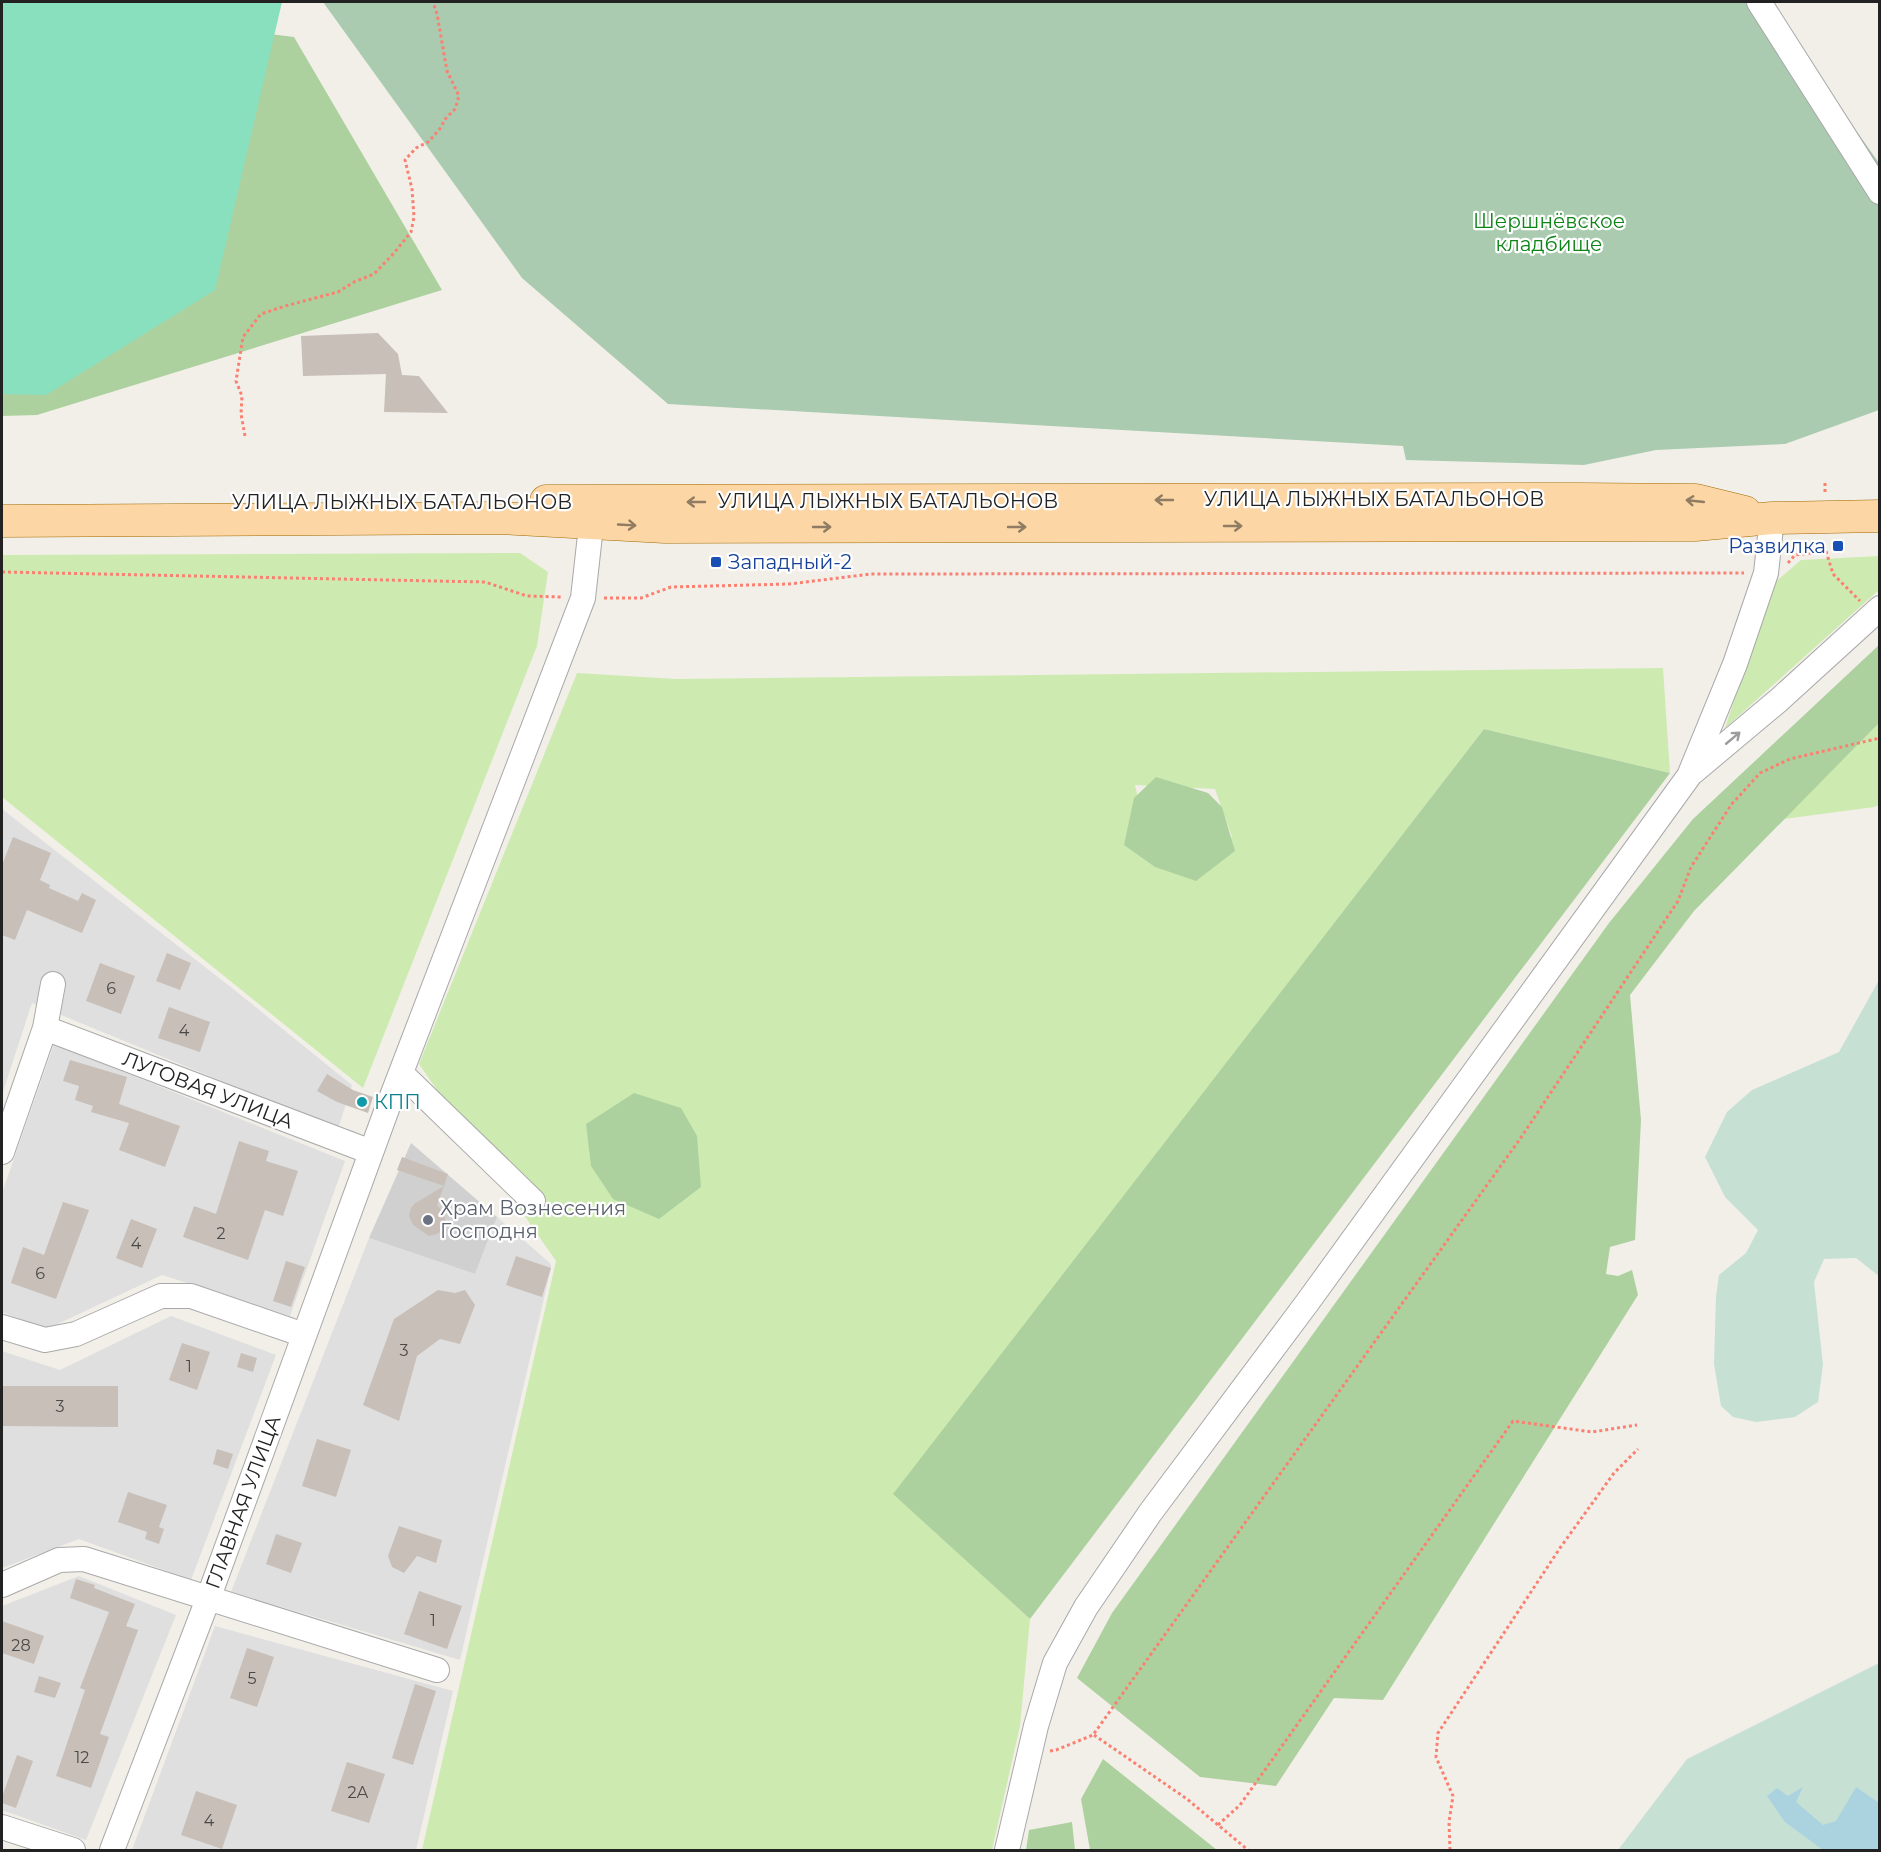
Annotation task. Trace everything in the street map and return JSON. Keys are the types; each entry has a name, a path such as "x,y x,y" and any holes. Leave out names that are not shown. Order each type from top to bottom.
{"main road":[{"name":"УЛИЦА ЛЫЖНЫХ БАТАЛЬОНОВ","path":"2,502 593,512 665,527 1695,525 1773,518 1880,516"},
{"name":"УЛИЦА ЛЫЖНЫХ БАТАЛЬОНОВ","path":"2,520 499,518 593,512"}],"street":[{"path":"1760,2 1880,192"},
{"name":"ГЛАВНАЯ УЛИЦА","path":"112,1851 208,1599 371,1152 583,598 593,512"},
{"path":"1008,1851 1030,1752 1055,1663 1086,1607 1150,1513 1307,1303 1689,776 1735,664 1766,573 1773,518"},
{"path":"1689,776 1779,700 1876,611"},
{"path":"2,1152 45,1028 53,984"},
{"name":"ЛУГОВАЯ УЛИЦА","path":"45,1028 371,1152"},
{"path":"401,1073 533,1201"},
{"path":"2,1327 45,1340 76,1334 161,1296 190,1296 304,1335"},
{"path":"2,1584 59,1560 84,1559 437,1670"},
{"path":"2,1827 73,1851"}],"path":[{"path":"244,436 241,414 242,396 236,381 240,348 243,337 261,314 338,292 374,274 411,232 414,217 413,199 405,160 439,130 455,109 459,96 447,71 433,2"},
{"path":"671,587 789,584 871,574 1766,573 1780,572 1794,555 1826,551 1833,574 1876,611"},
{"path":"2,572 485,582"},
{"path":"1030,1752 1056,1750 1093,1735 1520,1139 1678,901 1691,867 1731,804 1761,773 1790,759 1880,738"},
{"path":"1218,1825 1240,1805 1513,1421 1592,1432 1637,1425"},
{"path":"1450,1851 1449,1822 1454,1796 1436,1757 1438,1733 1560,1548 1614,1473 1638,1449"},
{"path":"1093,1735 1187,1799 1248,1851"}],"shaded area":[{"path":"2,809 232,988 352,1085 338,1129 32,1003 2,1095"},
{"path":"54,1044 345,1161 290,1316 162,1275 47,1329 2,1312 2,1193"},
{"path":"411,1143 497,1217 475,1274 369,1238"},
{"path":"497,1217 551,1264 551,1268 460,1660 231,1592 369,1238 475,1274"},
{"path":"171,1316 276,1355 191,1580 79,1539 2,1568 2,1351 60,1370"},
{"path":"79,1576 176,1615 86,1840 2,1810 2,1606"},
{"path":"215,1626 453,1691 416,1850 132,1850"}],"green space":[{"path":"2,2 282,2 215,290 46,395 2,394"},
{"name":"Шершнёвское кладбище","path":"323,2 1765,2 1879,163 1879,410 1785,444 1656,450 1584,465 1406,460 1403,446 668,404 522,278"},
{"path":"156,20 294,37 442,290 37,415 2,416 2,370"},
{"path":"520,553 548,572 537,646 363,1088 2,797 2,555"},
{"path":"1879,556 1879,590 1725,728 1772,585 1801,560"},
{"path":"1879,645 1879,723 1694,911 1630,995 1641,1120 1635,1240 1610,1247 1606,1274 1618,1276 1632,1270 1638,1295 1383,1700 1334,1698 1276,1786 1200,1777 1077,1678 1112,1613 1609,923 1693,819"},
{"path":"1663,668 1670,773 1484,729 894,1494 1030,1619 1020,1726 992,1850 422,1850 556,1261 419,1064 577,673 676,679","holes":["1135,785 1215,789 1232,837 1185,867 1149,847"]},
{"path":"1879,723 1879,805 1784,819"},
{"path":"1484,729 1670,773 1030,1619 893,1494"},
{"path":"1156,777 1208,793 1222,807 1235,851 1196,881 1155,867 1124,845 1134,798"},
{"path":"1879,980 1879,1276 1856,1258 1824,1259 1814,1282 1823,1365 1818,1402 1795,1417 1756,1422 1733,1417 1721,1406 1714,1364 1716,1297 1719,1275 1746,1253 1758,1230 1725,1197 1705,1157 1727,1112 1752,1090 1839,1052"},
{"path":"634,1093 681,1108 697,1136 701,1187 659,1219 613,1199 591,1166 586,1124"},
{"path":"1879,1663 1879,1833 1834,1850 1618,1850 1687,1759"},
{"path":"1103,1759 1217,1850 1090,1850 1081,1799"},
{"path":"1072,1822 1075,1850 1026,1850 1029,1830"}],"water":[{"path":"1803,1787 1796,1802 1823,1825 1836,1821 1856,1787 1879,1803 1879,1850 1823,1850 1785,1822 1767,1796 1777,1788 1788,1796"}],"building":[{"path":"378,333 398,354 402,375 419,376 448,413 384,412 386,374 303,376 301,336"},
{"path":"13,837 51,853 40,880 50,885 49,888 78,901 82,893 96,900 82,933 27,910 15,940 2,935 2,865"},
{"path":"167,953 191,963 180,990 156,981"},
{"path":"100,963 135,976 121,1014 86,1001"},
{"path":"169,1007 210,1022 200,1052 158,1038"},
{"path":"70,1060 127,1077 119,1104 180,1126 165,1167 119,1150 129,1123 91,1112 93,1106 75,1100 79,1086 63,1081"},
{"path":"327,1074 353,1090 373,1097 368,1113 337,1102 317,1091"},
{"path":"239,1141 269,1151 266,1161 298,1171 283,1216 265,1210 248,1260 183,1237 194,1206 216,1214"},
{"path":"402,1157 448,1174 444,1186 397,1170"},
{"name":"Храм Вознесения Господня","path":"444,1186 437,1205 444,1214 446,1223 443,1230 429,1236 413,1225 409,1216 411,1208"},
{"path":"63,1202 89,1210 56,1299 11,1283 23,1247 44,1255"},
{"path":"131,1219 157,1229 142,1268 116,1258"},
{"path":"516,1256 551,1268 542,1297 506,1285"},
{"path":"286,1261 305,1267 291,1307 273,1301"},
{"path":"438,1290 455,1293 465,1290 475,1305 460,1344 440,1339 417,1356 399,1421 363,1405 394,1319"},
{"path":"182,1343 210,1352 197,1390 169,1380"},
{"path":"241,1353 257,1358 253,1372 237,1367"},
{"path":"2,1386 118,1386 118,1427 2,1426"},
{"path":"317,1439 351,1450 336,1497 302,1486"},
{"path":"217,1449 233,1454 228,1469 213,1464"},
{"path":"128,1492 167,1505 159,1527 164,1529 159,1544 145,1539 147,1532 118,1522"},
{"path":"399,1526 442,1540 436,1563 417,1556 404,1573 392,1567 388,1556"},
{"path":"276,1534 302,1543 291,1573 266,1564"},
{"path":"76,1579 95,1585 94,1588 135,1604 126,1626 138,1630 100,1734 109,1737 91,1788 56,1776 85,1690 80,1688 109,1612 70,1598"},
{"path":"419,1591 462,1606 447,1649 404,1634"},
{"path":"2,1621 44,1636 34,1664 2,1653"},
{"path":"247,1648 274,1657 257,1707 230,1698"},
{"path":"39,1676 61,1683 55,1698 34,1692"},
{"path":"415,1684 436,1691 413,1765 392,1758"},
{"path":"17,1755 33,1761 16,1808 2,1803 2,1797"},
{"path":"347,1762 385,1774 369,1823 331,1811"},
{"path":"196,1791 237,1805 222,1849 181,1835"}],"place":[{"name":"Развилка","path":"1838,546"},
{"name":"Западный-2","path":"716,562"},
{"name":"КПП","path":"362,1102"},
{"name":"Храм Вознесения Господня","path":"428,1220"}]}
